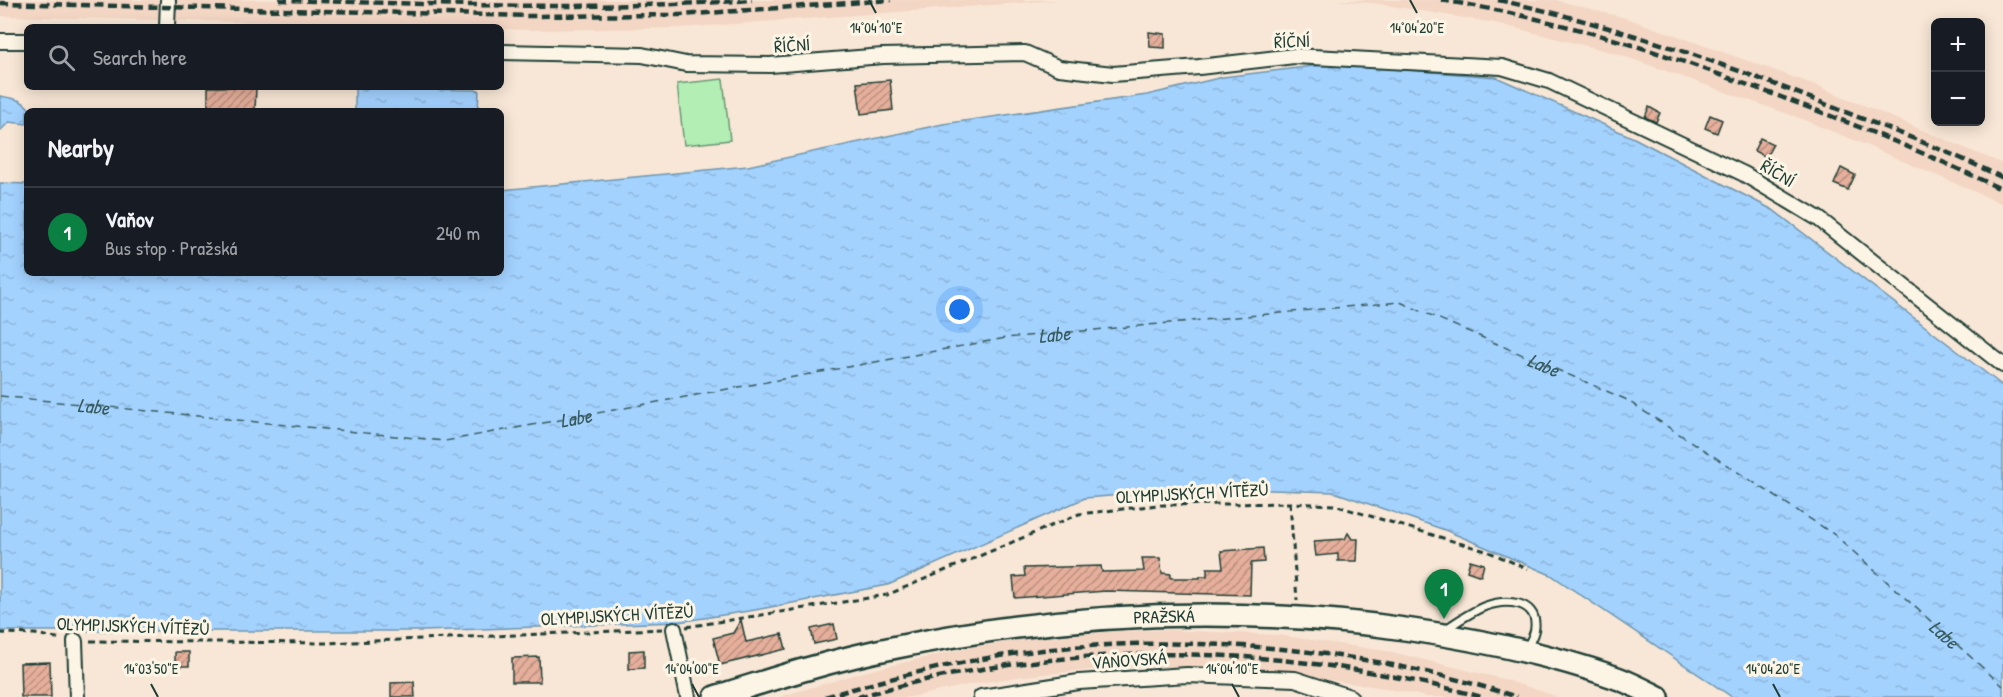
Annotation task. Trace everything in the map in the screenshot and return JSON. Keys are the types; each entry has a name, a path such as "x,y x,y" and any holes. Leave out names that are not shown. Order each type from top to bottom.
{"main road":[{"name":"PRAŽSKÁ","path":"715,697 776,678 895,647 1007,628 1095,619 1213,615 1298,617 1356,622 1438,634 1525,651 1616,677 1658,697"}],"street":[{"path":"167,24 168,0"},
{"path":"0,41 24,42"},
{"name":"ŘÍČNÍ","path":"504,52 642,54 686,64 770,65 883,56 1025,53 1059,68 1113,74 1294,56 1502,67 1550,81 1753,179 1820,219 2003,365"},
{"path":"674,628 688,697"},
{"path":"75,641 77,697"},
{"name":"VAŇOVSKÁ","path":"981,697 1079,682 1187,675 1295,679 1350,697"}],"lane":[{"path":"1438,634 1486,606 1507,601 1526,605 1535,616 1535,630 1525,651"}],"path":[{"name":"OLYMPIJSKÝCH VÍTĚZŮ","path":"0,633 35,634 75,641 327,643 674,628 887,595 1079,514 1158,505 1290,503 1334,506 1489,552 1528,569"},
{"name":"OLYMPIJSKÝCH VÍTĚZŮ","path":"1290,503 1298,617"}],"shaded area":[{"path":"0,0 1058,0 680,28 529,30 504,29 504,24 315,24 0,16"},
{"path":"1335,0 1556,0 1629,19 1813,84 2003,164 2003,204 1799,118 1618,54 1495,23 1373,3"},
{"path":"1169,630 1278,635 1392,652 1503,679 1558,697 1427,697 1385,688 1274,672 1122,667 1024,676 911,697 779,697 867,671 967,648 1070,635"}],"green space":[{"path":"723,79 730,140 684,145 677,84"}],"water":[{"name":"Labe","path":"1330,64 1496,77 1634,138 1773,210 2003,386 2003,697 1732,697 1551,575 1445,530 1334,492 1209,488 1085,498 888,585 678,622 423,631 0,631 0,183 24,184 24,276 504,276 504,190 748,166 943,124 1147,95 1223,77"},
{"path":"355,90 479,90 478,108 355,108"},
{"path":"0,96 24,103 28,108 24,108 24,124 9,122 0,131"}],"building":[{"path":"1149,32 1165,34 1165,48 1150,47"},
{"path":"890,80 893,110 861,114 857,83"},
{"path":"208,90 256,90 255,108 208,108"},
{"path":"1649,107 1660,113 1656,122 1645,117"},
{"path":"1710,115 1722,120 1717,133 1705,128"},
{"path":"1760,138 1773,144 1766,157 1754,151"},
{"path":"1841,168 1855,175 1848,190 1834,184"},
{"path":"1348,533 1352,539 1358,539 1357,561 1338,561 1338,554 1316,556 1314,541 1345,539"},
{"path":"1263,548 1264,562 1251,563 1250,595 1106,591 1015,598 1013,577 1025,576 1024,568 1101,566 1102,572 1144,571 1142,558 1160,558 1162,573 1171,574 1171,578 1200,578 1200,576 1207,576 1207,568 1223,568 1221,551"},
{"path":"1470,560 1484,564 1481,576 1467,571"},
{"path":"741,620 746,642 782,634 786,649 720,665 713,638 733,633"},
{"path":"834,624 837,639 814,644 811,629"},
{"path":"644,650 644,668 629,669 629,651"},
{"path":"175,652 189,652 189,666 175,666"},
{"path":"539,657 540,682 512,682 512,658"},
{"path":"50,662 51,697 21,697 20,663"},
{"path":"414,682 415,697 391,697 391,683"}],"ferry route":[{"path":"0,396 445,441 1006,338 1400,302 1625,399 1835,535 2003,686"}],"railway":[{"path":"279,0 574,6 752,0"},
{"path":"0,3 529,16 680,15 891,0"},
{"path":"1441,0 1555,23 1702,68 1865,130 2003,190"},
{"path":"1498,0 1586,21 1714,62 1922,142 2003,178"},
{"path":"825,697 917,672 1010,654 1129,644 1241,646 1353,658 1409,668 1517,697"},
{"path":"858,697 936,678 1013,664 1092,657 1170,654 1248,657 1327,666 1404,679 1482,697"}],"place":[{"name":"Vaňov","path":"1444,619"}]}
